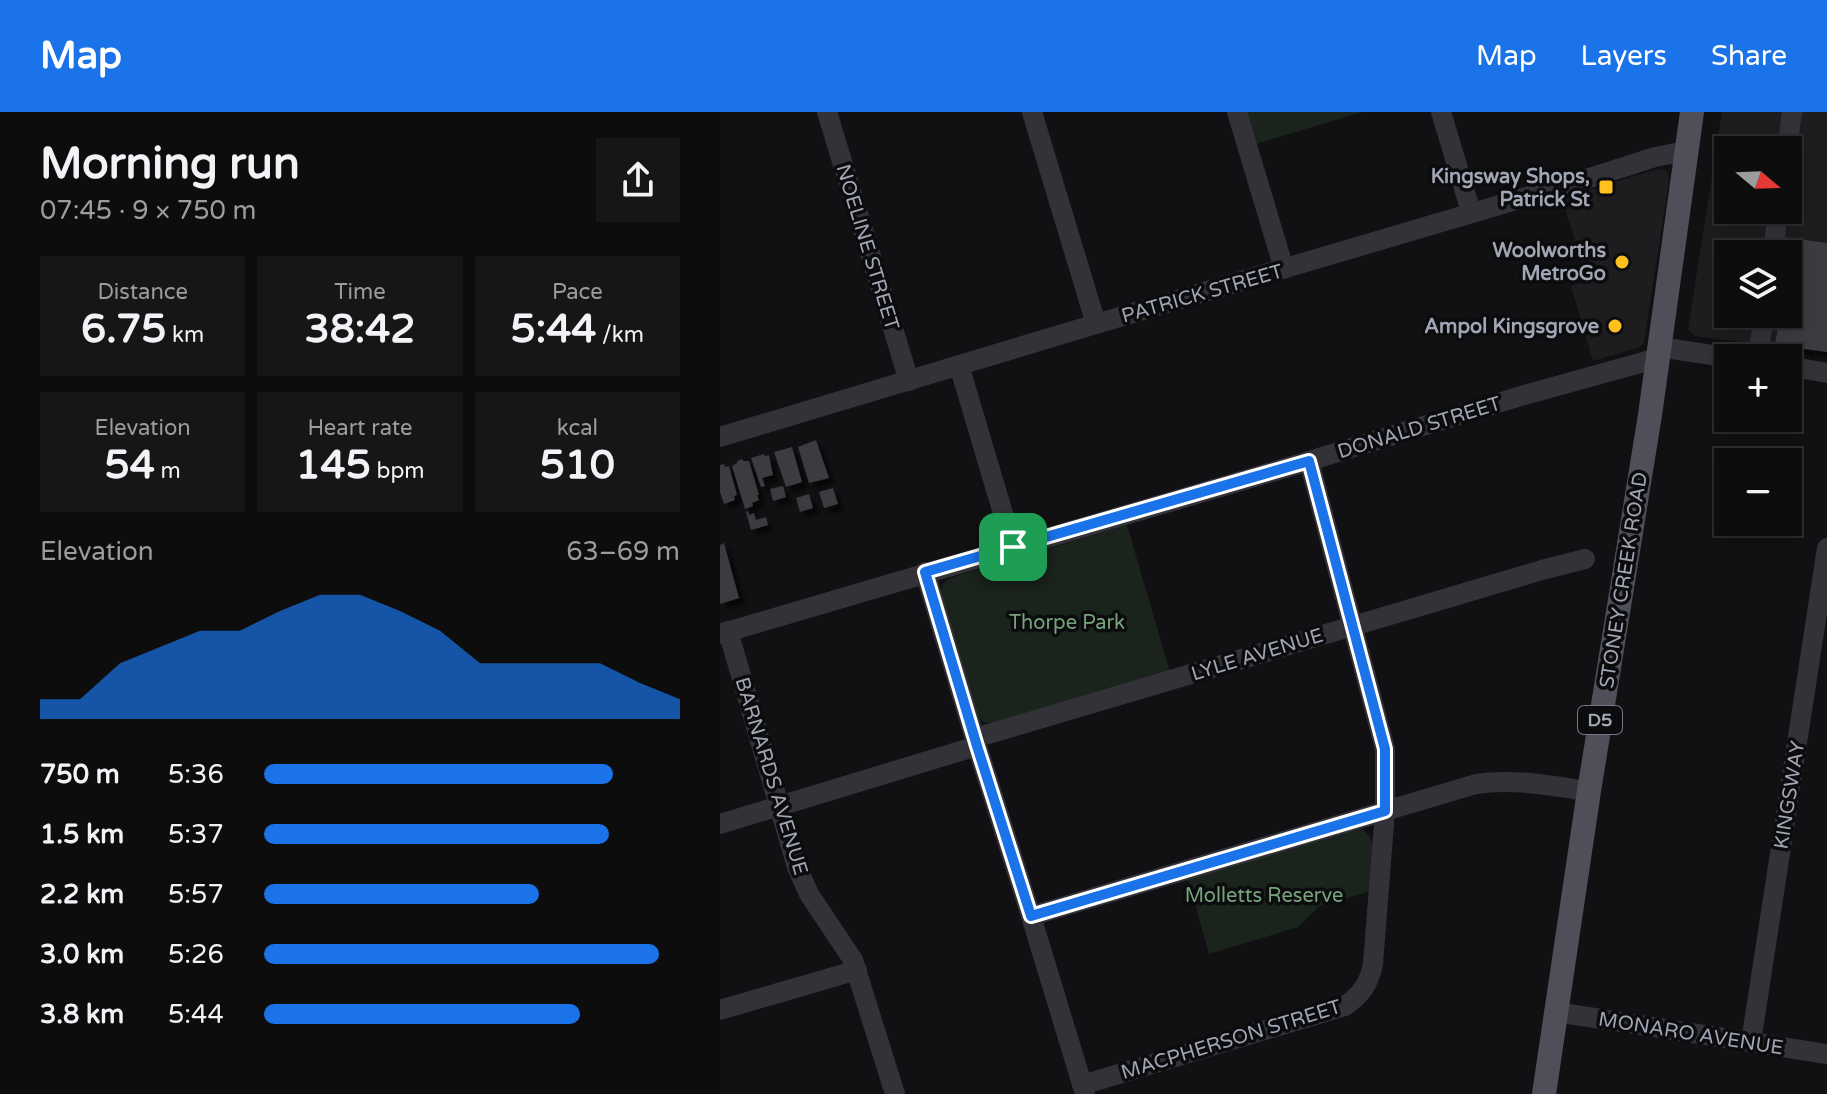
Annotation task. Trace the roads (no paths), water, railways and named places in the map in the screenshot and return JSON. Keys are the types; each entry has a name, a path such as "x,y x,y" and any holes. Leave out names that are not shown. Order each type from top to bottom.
{"main road":[{"name":"STONEY CREEK ROAD","path":"1544,1094 1693,114"}],"street":[{"name":"NOELINE STREET","path":"827,112 909,381"},
{"path":"1032,112 1096,324"},
{"path":"1237,112 1284,269"},
{"path":"1441,112 1471,212"},
{"path":"1789,136 1792,112"},
{"name":"PATRICK STREET","path":"720,436 1655,157 1686,151"},
{"path":"1658,352 1714,357"},
{"name":"DONALD STREET","path":"724,632 1309,461 1658,352"},
{"path":"959,365 1013,547"},
{"path":"1802,369 1827,373"},
{"name":"MACPHERSON STREET","path":"1083,1090 1345,1006 1365,989 1370,977 1385,811 1385,749 1309,461"},
{"name":"KINGSWAY","path":"1751,1042 1827,548"},
{"name":"LYLE AVENUE","path":"720,824 1352,626 1585,559"},
{"path":"925,572 1083,1090"},
{"name":"BARNARDS AVENUE","path":"724,632 803,881 848,950 857,970 895,1094"},
{"path":"1031,916 1476,784 1515,781 1589,791"},
{"path":"720,1010 857,970"},
{"name":"MONARO AVENUE","path":"1556,1012 1827,1054"}],"place":[{"name":"Kingsway Shops, Patrick St","path":"1606,187"},
{"name":"Woolworths MetroGo","path":"1622,262"},
{"name":"Ampol Kingsgrove","path":"1615,326"}],"park label":[{"name":"Thorpe Park","path":"1067,622"},
{"name":"Molletts Reserve","path":"1264,895"}]}
